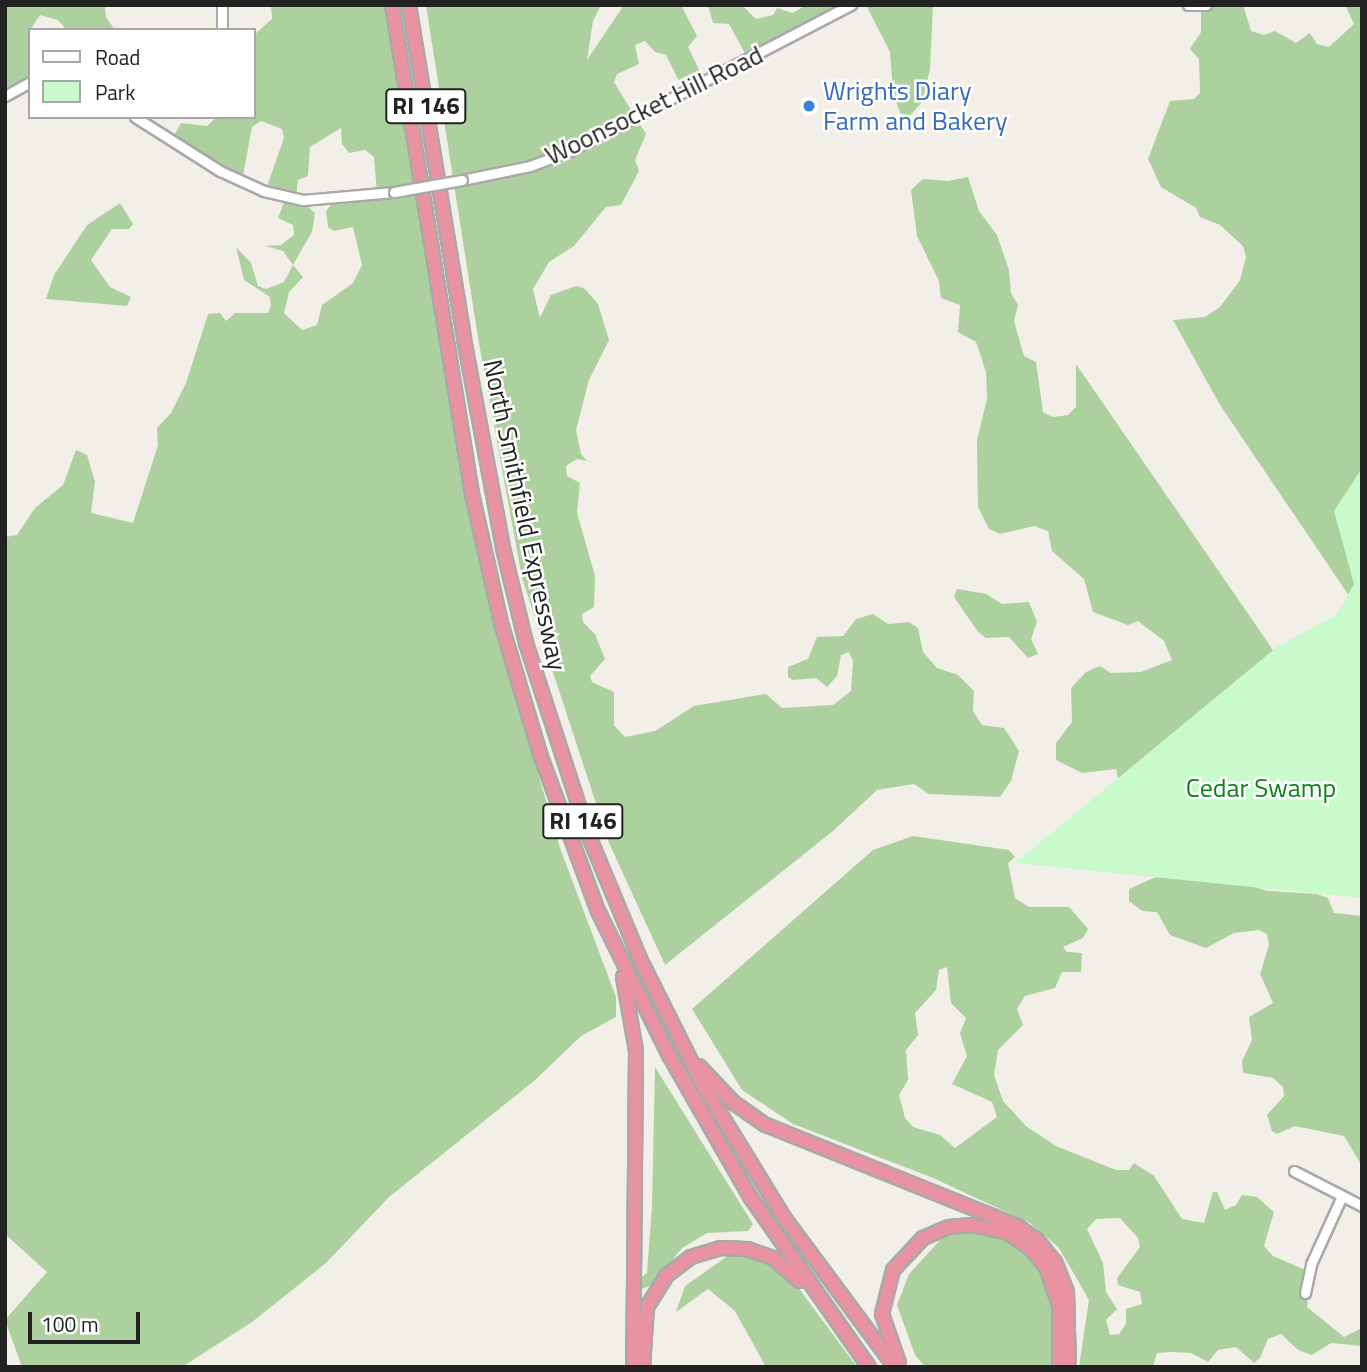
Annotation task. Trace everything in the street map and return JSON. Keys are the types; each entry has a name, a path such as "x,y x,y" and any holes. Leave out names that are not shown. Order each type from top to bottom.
{"highway":[{"name":"North Smithfield Expressway","path":"392,5 485,556 541,757 614,946 717,1141 828,1311 869,1367"},
{"name":"North Smithfield Expressway","path":"410,5 483,446 526,643 587,834 640,959 689,1055 778,1209 895,1367"},
{"path":"614,946 633,1018 636,1051 633,1367"},
{"path":"689,1055 734,1103 766,1125 1017,1226 1037,1240 1058,1266 1067,1292 1069,1367"},
{"path":"901,1367 887,1337 882,1314 893,1270 923,1238 949,1227 971,1224 1008,1233 1030,1248 1046,1267 1059,1304 1059,1367"},
{"path":"643,1367 644,1323 652,1296 674,1268 704,1252 738,1248 767,1255 786,1268 828,1311"}],"street":[{"path":"222,5 222,28"},
{"name":"Woonsocket Hill Road","path":"138,119 242,184 281,196 334,200 394,192 530,166 593,141 851,5"},
{"path":"1188,5 1206,5"},
{"path":"5,96 28,83"},
{"path":"1294,1171 1362,1206"},
{"path":"1305,1293 1311,1264 1342,1196"}],"green space":[{"path":"5,5 105,5 106,17 114,28 65,28 58,20 40,15 31,28 28,28 28,83 5,95"},
{"path":"271,5 388,5 504,659 560,848 616,997 616,1017 581,1036 534,1081 389,1197 326,1263 252,1322 182,1367 22,1367 5,1320 47,1272 5,1234 5,537 17,535 35,508 63,485 76,450 87,455 95,482 91,513 133,523 158,445 157,428 171,413 186,383 208,314 220,313 226,321 235,313 268,313 271,306 270,297 244,280 236,247 251,263 258,286 266,289 284,282 293,265 283,251 265,246 281,245 294,235 293,225 278,218 285,200 265,192 284,138 282,129 261,121 252,127 242,181 171,141 181,123 207,126 215,119 256,119 256,33 272,19","holes":["341,128 342,144 349,153 365,150 374,157 377,193 334,201 326,211 328,227 334,231 353,227 362,265 353,283 322,305 317,325 302,330 284,313 289,292 303,277 293,265 312,232 315,213 296,197 298,180 308,176 310,147"]},
{"path":"426,5 601,5 593,21 587,60 624,5 681,5 697,36 688,47 703,78 684,91 666,55 655,52 645,41 635,45 639,64 617,74 614,82 646,134 635,160 639,171 621,205 606,207 574,246 549,262 533,289 540,318 551,295 576,286 584,288 598,304 609,340 589,380 576,430 581,454 587,461 577,459 566,466 567,476 580,483 577,513 595,576 594,607 582,614 583,622 595,634 605,659 590,676 592,682 614,692 614,725 625,737 655,731 694,706 766,694 782,708 833,705 851,691 853,661 849,652 841,655 837,676 827,687 816,678 793,680 788,677 788,667 808,659 817,637 843,636 856,619 873,614 888,624 909,622 918,628 923,652 937,668 958,675 974,691 973,711 982,725 1004,728 1019,751 1011,781 1000,797 929,794 914,784 877,790 833,831 665,965 609,843 522,578 478,338"},
{"path":"708,5 742,5 756,19 773,15 777,8 793,13 806,5 850,5 748,59 729,24 713,23"},
{"path":"866,5 933,5 930,69 922,102 909,117 900,113 893,92 890,52"},
{"path":"1243,5 1251,31 1264,35 1275,31 1296,43 1310,33 1317,44 1329,47 1354,24 1345,5 1362,5 1362,615 1220,405 1173,320 1205,317 1220,307 1240,280 1246,257 1243,246 1220,225 1200,217 1196,208 1161,187 1148,159 1170,101 1194,99 1200,93 1199,59 1190,49 1201,32 1201,6"},
{"path":"968,177 979,211 997,235 1009,270 1011,293 1018,305 1014,321 1024,356 1036,362 1043,412 1053,417 1068,415 1076,407 1076,364 1284,666 1120,788 1116,769 1082,773 1056,760 1056,743 1072,722 1071,688 1086,672 1100,666 1111,673 1141,672 1172,660 1164,641 1138,621 1128,625 1093,612 1084,579 1052,551 1048,531 1034,526 1000,534 989,529 978,507 977,440 987,399 986,372 976,342 958,332 960,305 941,298 939,281 917,236 911,190 923,179 948,181"},
{"path":"120,203 133,224 129,229 112,229 91,260 110,287 131,297 127,306 46,299 54,275 87,225"},
{"name":"Cedar Swamp","path":"1362,468 1362,898 1015,863 1277,647 1336,615 1354,584 1334,511"},
{"path":"957,589 986,594 1002,604 1029,602 1037,622 1031,639 1038,654 1028,658 1009,637 986,638 978,632 954,597"},
{"path":"913,836 1009,850 1015,857 1008,863 1015,898 1029,907 1069,907 1088,929 1083,938 1063,947 1067,952 1082,953 1081,972 1062,972 1055,988 1025,996 1017,1009 1023,1025 998,1050 994,1075 1003,1101 1026,1126 1056,1146 1116,1170 1129,1170 1134,1163 1154,1176 1182,1219 1204,1223 1213,1192 1217,1192 1225,1210 1236,1205 1242,1195 1257,1197 1274,1212 1264,1246 1273,1256 1310,1272 1307,1307 1344,1337 1362,1328 1362,1346 1331,1343 1312,1355 1298,1350 1281,1334 1268,1339 1260,1358 1254,1363 1236,1347 1218,1350 1208,1362 1191,1353 1172,1352 1157,1353 1153,1367 1079,1367 1089,1300 1059,1248 1030,1223 933,1178 793,1124 742,1090 692,1009 873,850","holes":["947,967 951,1003 966,1018 960,1033 967,1056 952,1084 992,1102 997,1117 955,1148 940,1135 913,1127 905,1118 899,1095 908,1080 906,1050 918,1035 915,1013 936,990 939,970","1120,1218 1138,1238 1140,1247 1117,1278 1118,1285 1140,1292 1142,1304 1126,1309 1126,1324 1119,1334 1110,1335 1106,1320 1117,1309 1106,1292 1103,1263 1087,1229 1096,1219"]},
{"path":"1156,877 1231,880 1268,891 1317,894 1328,898 1334,913 1362,916 1362,1166 1344,1136 1295,1126 1277,1134 1272,1131 1267,1115 1284,1096 1283,1087 1273,1078 1243,1073 1242,1061 1252,1040 1249,1017 1273,1003 1260,974 1269,945 1267,934 1259,930 1234,933 1206,948 1170,935 1157,912 1142,911 1129,901 1129,889"},
{"path":"655,1067 753,1224 748,1231 707,1233 682,1248 652,1285 642,1289 638,1280 647,1273 652,1206"},
{"path":"978,1230 1006,1232 1030,1248 1051,1283 1058,1336 1051,1367 925,1367 915,1355 897,1305 909,1274 943,1237"},
{"path":"729,1255 757,1258 786,1271 857,1367 766,1367 735,1311 708,1289 676,1312 685,1286"}],"place":[{"name":"Wrights Diary Farm and Bakery","path":"809,106"}]}
